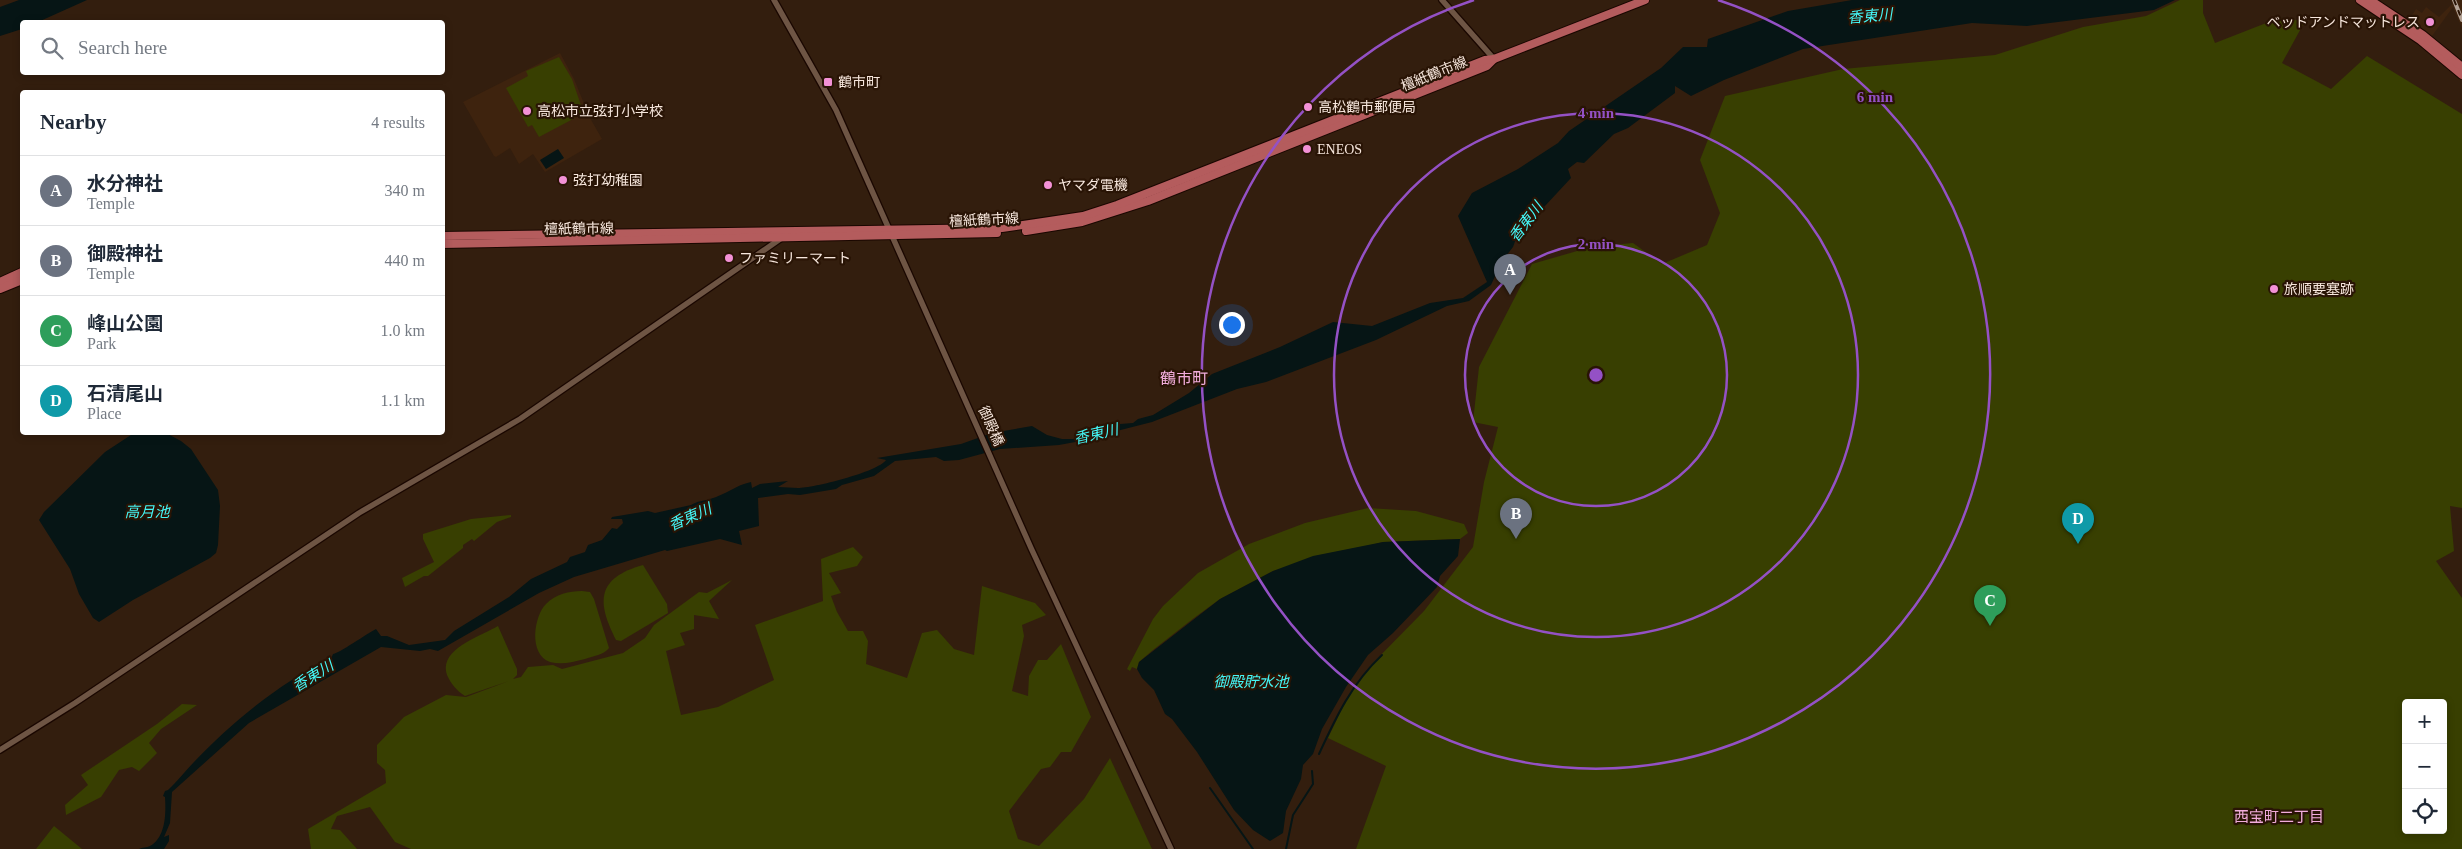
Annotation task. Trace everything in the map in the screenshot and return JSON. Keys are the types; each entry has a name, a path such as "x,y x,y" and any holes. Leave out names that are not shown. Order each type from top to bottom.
{"main road":[{"name":"檀紙鶴市線","path":"445,244 784,237 1002,228 1047,222 1100,211 1147,195 1485,60 1494,59 1645,0"},
{"path":"2360,0 2420,40 2462,76"},
{"path":"2370,0 2424,35 2462,68"},
{"name":"檀紙鶴市線","path":"445,236 794,231 889,233"},
{"path":"0,282 20,273"},
{"path":"0,289 20,281"}],"street":[{"name":"御殿橋","path":"774,0 828,93 1002,483 1171,849"},
{"path":"1442,0 1494,59"},
{"path":"0,750 76,702 360,513 520,419 794,231"}],"shaded area":[{"path":"2451,0 2462,0 2462,28 2453,7 2432,36 2409,20 2416,9 2422,13 2426,7 2439,17 2452,4"},
{"name":"高松市立弦打小学校","path":"560,53 574,79 590,118 602,139 545,172 533,154 519,164 510,148 496,157 494,156 463,102"}],"green space":[{"path":"2180,0 2203,0 2203,13 2215,43 2279,18 2305,21 2282,63 2331,89 2367,56 2462,114 2462,508 2450,506 2454,551 2436,561 2462,598 2462,849 1356,849 1386,766 1328,738 1346,700 1371,665 1424,611 1473,547 1484,482 1498,427 1473,422 1479,367 1532,264 1591,247 1633,243 1662,264 1707,245 1720,213 1700,160 1725,96 1843,69 1995,55 2083,27 2146,16"},
{"path":"559,57 572,79 583,111 575,116 575,118 539,137 532,125 528,127 506,88 528,76 526,71"},
{"path":"1368,508 1416,511 1464,524 1468,533 1460,539 1383,542 1273,571 1220,599 1153,650 1139,662 1137,669 1132,667 1130,671 1127,669 1153,619 1163,606 1198,573 1249,544 1305,523"},
{"path":"511,515 511,517 497,522 474,541 472,539 463,545 463,548 428,576 424,576 405,587 402,578 434,562 423,539 423,534 471,519"},
{"path":"853,547 863,557 857,566 829,573 841,593 831,596 837,612 848,631 863,631 868,641 866,664 907,678 922,633 937,630 954,649 974,655 982,586 1035,603 1046,615 1022,625 1024,636 1012,691 1028,696 1029,676 1038,660 1047,660 1061,644 1091,717 1071,752 1061,752 1050,767 1041,769 1009,811 1018,839 1039,846 1084,799 1110,758 1152,849 411,849 395,842 370,807 337,816 331,829 340,830 357,849 311,849 308,829 386,783 385,770 377,763 377,745 404,717 446,695 466,697 509,681 465,696 459,692 447,675 446,666 449,658 463,644 498,626 517,669 517,675 513,679 521,677 528,667 553,665 562,669 623,653 645,638 654,625 699,592 707,593 732,580 709,601 719,619 694,615 694,629 680,633 685,645 666,651 681,715 718,707 774,680 755,625 823,601 821,559"},
{"path":"643,565 667,604 668,613 621,641 616,640 605,614 605,593 609,584 617,577 628,570"},
{"path":"582,591 590,592 594,599 609,648 601,654 585,659 563,663 550,662 543,658 538,651 535,634 538,617 546,604 558,595"},
{"path":"182,704 197,705 161,729 149,743 157,753 139,771 132,767 119,770 101,797 66,815 65,805 88,785 81,775 157,724"},
{"path":"54,826 82,849 36,849"}],"water":[{"path":"19,0 87,0 42,20 20,20 20,30 0,36 0,7"},
{"name":"香東川","path":"1852,0 2175,0 2154,10 2027,26 1972,23 1803,49 1724,80 1691,96 1675,86 1675,93 1628,128 1614,134 1584,163 1577,162 1568,169 1571,178 1517,236 1513,247 1502,261 1491,285 1469,301 1447,306 1376,340 1266,382 1237,389 1152,422 1101,435 1097,438 1059,445 1000,449 959,460 944,461 936,457 895,461 874,476 842,485 836,489 800,495 788,494 758,498 759,526 739,531 742,545 720,539 665,550 574,577 539,593 438,651 381,647 249,723 172,792 170,823 164,837 169,835 169,841 164,849 139,849 149,847 155,842 162,831 165,817 165,797 163,796 165,791 172,787 224,732 275,691 312,668 331,659 333,654 376,629 381,636 387,636 409,645 445,640 454,631 509,597 531,579 567,562 570,557 585,552 588,545 602,540 612,528 617,529 623,523 622,519 611,519 612,517 648,511 655,513 691,505 751,482 752,488 760,484 788,481 778,487 798,488 817,485 859,474 881,465 886,460 877,458 961,444 992,433 1032,426 1047,435 1062,439 1074,439 1111,430 1120,424 1133,423 1138,419 1153,415 1189,393 1212,374 1280,347 1333,322 1372,326 1430,303 1463,298 1487,282 1458,216 1472,193 1518,169 1558,143 1569,131 1661,68 1683,47 1707,47 1708,39 1788,11"},
{"path":"558,149 564,158 546,169 540,160"},
{"name":"高月池","path":"131,435 170,435 191,449 218,490 220,506 216,553 133,600 99,622 93,618 79,594 70,569 39,520 44,512 105,452"},
{"name":"御殿貯水池","path":"1460,539 1458,556 1440,576 1437,587 1393,633 1368,655 1346,687 1322,729 1313,754 1303,765 1301,779 1286,811 1283,833 1270,841 1253,830 1234,810 1197,752 1172,719 1165,714 1154,690 1142,678 1137,669 1139,662 1220,599 1273,571 1313,556 1383,542"}],"waterway":[{"path":"1319,754 1338,714 1353,689 1382,655"},
{"path":"1286,849 1293,815 1313,784 1312,771"},
{"path":"1210,788 1253,849"}],"railway":[{"path":"2454,0 2462,20"}],"place":[{"name":"ベッドアンドマットレス","path":"2430,22"},
{"name":"鶴市町","path":"828,82"},
{"name":"高松鶴市郵便局","path":"1308,107"},
{"name":"高松市立弦打小学校","path":"527,111"},
{"name":"ENEOS","path":"1307,149"},
{"name":"弦打幼稚園","path":"563,180"},
{"name":"ヤマダ電機","path":"1048,185"},
{"name":"ファミリーマート","path":"729,258"},
{"name":"旅順要塞跡","path":"2274,289"},
{"name":"水分神社","path":"1510,295"},
{"name":"御殿神社","path":"1516,539"},
{"name":"石清尾山","path":"2078,544"},
{"name":"峰山公園","path":"1990,626"}],"district":[{"name":"鶴市町","path":"1184,378"},
{"name":"西宝町二丁目","path":"2279,817"}]}
